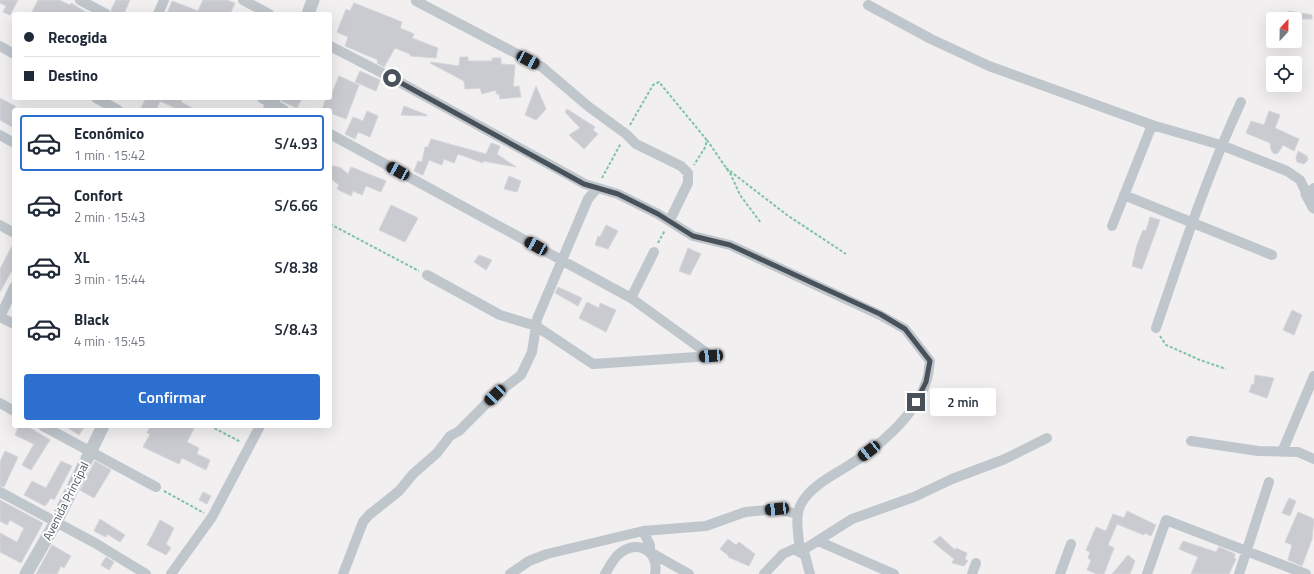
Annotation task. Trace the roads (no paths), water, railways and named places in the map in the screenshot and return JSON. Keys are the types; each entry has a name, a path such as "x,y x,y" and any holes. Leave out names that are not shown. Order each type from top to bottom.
{"street":[{"path":"80,0 102,12"},
{"path":"159,12 164,0"},
{"path":"243,0 265,12"},
{"path":"309,12 313,0"},
{"path":"416,1 542,67 589,107 626,134 636,144 682,166 688,173 688,183 670,220"},
{"path":"868,5 931,39 989,66 1152,125 1221,145 1287,171 1300,180 1310,191 1314,207"},
{"path":"0,46 12,53"},
{"path":"332,47 392,78 584,184 618,194 670,220 693,236 730,245 880,314 905,329 930,361 926,382 916,402 896,427 858,460 812,490 801,503 797,514 800,552"},
{"path":"100,100 114,106"},
{"path":"269,102 280,108"},
{"path":"1156,328 1192,222 1221,145 1242,102"},
{"path":"1112,226 1152,125"},
{"path":"0,135 12,142"},
{"path":"332,135 631,298 711,356 593,364 536,326 500,315 426,275"},
{"path":"343,574 363,522 369,514 399,491 413,474 436,453 450,436 459,431 495,395 521,374 529,359 536,326 588,199 597,188"},
{"path":"1124,194 1272,255"},
{"path":"0,225 12,232"},
{"path":"631,298 654,252"},
{"path":"12,291 0,317 12,323"},
{"path":"1282,452 1314,376"},
{"path":"0,403 12,410"},
{"path":"47,428 156,487"},
{"name":"Avenida Principal","path":"26,574 56,522 102,428"},
{"path":"171,574 212,517 259,428"},
{"path":"800,552 852,519 914,497 952,479 1005,459 1047,438"},
{"path":"1191,441 1282,452 1298,452 1314,459"},
{"path":"1239,574 1269,482"},
{"path":"0,492 56,522 146,574"},
{"path":"510,574 529,561 547,554 643,531 706,526 745,512 771,509 797,514"},
{"path":"1147,574 1166,520 1306,574"},
{"path":"643,531 650,545 650,552 657,566 655,574"},
{"path":"818,541 894,574"},
{"path":"1060,574 1071,544"},
{"path":"605,574 618,555 631,548 641,547 689,574"},
{"path":"764,574 783,554 794,549 805,555 810,574"},
{"path":"972,574 976,563"}]}
